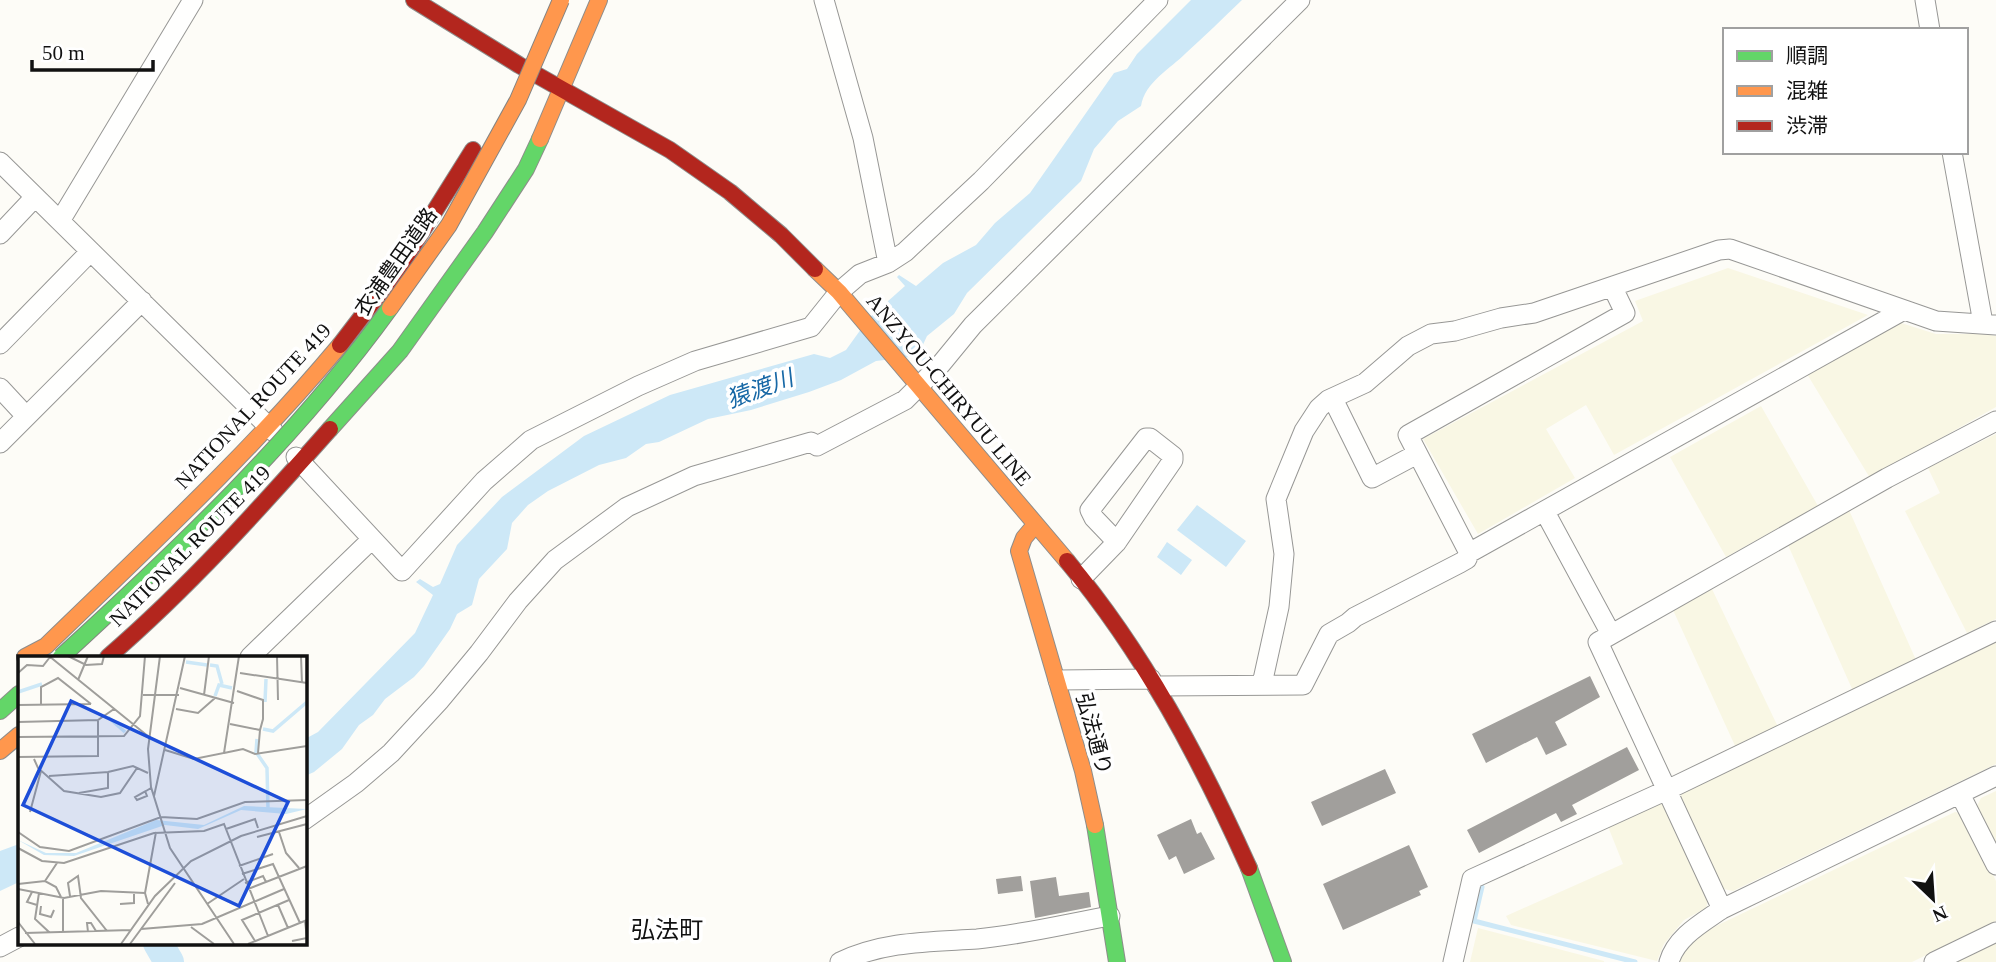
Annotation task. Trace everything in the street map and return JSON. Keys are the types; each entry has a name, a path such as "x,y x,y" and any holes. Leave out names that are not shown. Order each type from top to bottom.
{"main road":[{"name":"ANZYOU-CHIRYUU LINE","path":"414,0 519,65 670,150 730,191 781,235 842,295 1081,579 1154,683 1211,783 1250,869 1286,961"},
{"name":"NATIONAL ROUTE 419","path":"27,656 46,646 270,426 350,334 409,253 485,132 548,0"},
{"name":"衣浦豊田道路","path":"62,656 143,582 273,451 354,357 449,225 518,100 561,0"},
{"name":"衣浦豊田道路","path":"443,261 537,94 576,0"},
{"name":"NATIONAL ROUTE 419","path":"109,656 155,616 231,540 400,351 485,232 526,169 599,0"},
{"name":"衣浦豊田道路","path":"392,332 414,302"},
{"path":"82,656 170,574 267,475 377,352"},
{"name":"弘法通り","path":"1035,525 1024,538 1019,551 1083,771 1096,827 1117,962"},
{"path":"34,656 46,646"},
{"path":"0,711 18,695"},
{"path":"0,727 18,712"},
{"path":"0,751 18,736"}],"street":[{"path":"60,221 193,0"},
{"path":"824,0 863,138 888,263"},
{"path":"0,162 270,426 301,464 402,571 484,481 531,440 695,360 811,327 860,274 888,263 905,252 981,181 1158,0"},
{"path":"306,819 356,783 391,753 480,653 518,601 555,560 627,507 694,476 811,442 817,446 905,400 913,381 941,364 973,325 1300,0"},
{"path":"1925,0 1930,28"},
{"path":"1262,684 1279,607 1284,554 1276,499 1310,419 1328,400 1365,383 1408,346 1431,334 1534,313 1719,250 1730,249 1936,321 1989,324 1952,154"},
{"path":"0,234 35,197"},
{"path":"0,344 90,252"},
{"path":"1469,553 1408,435 1625,313 1613,288"},
{"path":"0,443 142,302"},
{"path":"1058,680 1303,685 1329,634 1348,624 1354,617 1460,563 1467,559 1469,553 1545,512 1581,489 1902,311"},
{"path":"0,388 26,416"},
{"path":"1333,399 1372,478 1417,454"},
{"path":"1722,909 1598,642 1899,472 1996,421"},
{"path":"1081,579 1117,542 1173,460 1173,456 1150,438 1146,438 1126,461 1090,510 1094,518 1117,542"},
{"path":"1545,512 1611,634"},
{"path":"251,656 372,539"},
{"path":"1453,962 1472,879 1667,790 1996,631"},
{"path":"1669,962 1671,954 1691,930 1722,909 1996,776"},
{"path":"1960,794 1996,865"},
{"path":"840,962 890,944 978,939 1110,916"},
{"path":"1934,962 1996,932"},
{"path":"0,947 18,938"}],"shaded area":[{"path":"1728,268 1868,315 1614,455 1586,405 1546,429 1575,478 1478,534 1423,439 1643,321 1635,301"},
{"path":"1901,323 1936,334 1996,336 1996,407 1870,478 1807,374"},
{"path":"1761,406 1818,506 1726,557 1670,457"},
{"path":"1996,434 1996,619 1967,633 1905,511 1940,493 1928,468"},
{"path":"1849,510 1916,660 1853,691 1788,545"},
{"path":"1711,587 1779,729 1736,748 1673,610"},
{"path":"1996,640 1996,764 1733,891 1724,889 1679,799 1684,790"},
{"path":"1996,791 1996,844 1977,806 1981,798"},
{"path":"1658,801 1665,806 1708,901 1706,908 1684,920 1664,944 1657,961 1511,925 1506,916 1623,864 1607,824"},
{"path":"1955,812 1963,814 1996,881 1996,921 1912,962 1678,962 1681,954 1697,935"},
{"path":"1478,928 1604,961 1604,962 1470,962"},
{"path":"1996,939 1996,962 1949,962"}],"water":[{"name":"猿渡川","path":"1191,0 1242,0 1159,76 1147,90 1141,106 1118,121 1094,149 1081,181 967,293 954,314 927,336 921,349 929,358 924,363 918,356 876,361 841,380 809,392 751,410 708,419 659,442 646,444 626,458 599,465 548,491 528,505 512,523 507,549 479,579 472,605 457,614 450,629 424,666 359,725 342,749 306,776 306,738 318,732 415,633 433,595 416,582 420,579 433,587 440,584 457,545 502,497 584,436 670,395 814,354 830,358 846,350 869,318 905,286 897,277 899,275 916,286 943,263 976,245 995,223 1030,193 1114,73 1127,69 1137,54"},
{"path":"1197,505 1246,541 1226,567 1177,530"},
{"path":"1167,542 1192,560 1181,575 1157,557"},
{"path":"18,844 18,882 0,891 0,851"}],"building":[{"path":"1590,676 1600,697 1555,722 1567,745 1546,755 1537,737 1486,763 1472,734"},
{"path":"1627,747 1639,770 1572,805 1577,814 1561,822 1556,813 1479,853 1467,830"},
{"path":"1385,769 1396,793 1322,826 1311,802"},
{"path":"1191,819 1197,834 1201,832 1215,859 1184,874 1176,856 1169,860 1157,835"},
{"path":"1409,845 1428,887 1419,891 1421,895 1343,930 1323,884"},
{"path":"1021,876 1023,891 998,894 996,879"},
{"path":"1056,877 1059,896 1089,892 1091,907 1035,918 1030,881"}],"waterway":[{"path":"1482,887 1474,921 1635,962"},
{"path":"159,944 169,962"}],"traffic: fast":[{"path":"330,429 400,351 485,232 526,169 540,139"},
{"path":"62,656 192,533 276,447 354,356 390,308"},
{"path":"0,711 18,695"},
{"path":"1095,825 1117,962"},
{"path":"1249,868 1283,962"}],"traffic: slow":[{"path":"390,308 449,225 518,100 561,0"},
{"path":"540,139 599,0"},
{"path":"815,269 839,292 1067,561"},
{"path":"27,656 46,646 197,499 270,424 340,345"},
{"path":"1035,525 1024,538 1019,551 1083,771 1095,825"},
{"path":"0,751 18,736"}],"traffic: jam":[{"path":"414,0 519,65 670,150 730,192 781,235 815,269"},
{"path":"340,345 399,268 473,150"},
{"path":"109,656 195,575 330,429"},
{"path":"1067,561 1095,596 1146,670 1211,787 1249,868"}],"district":[{"name":"弘法町","path":"667,930"}]}
